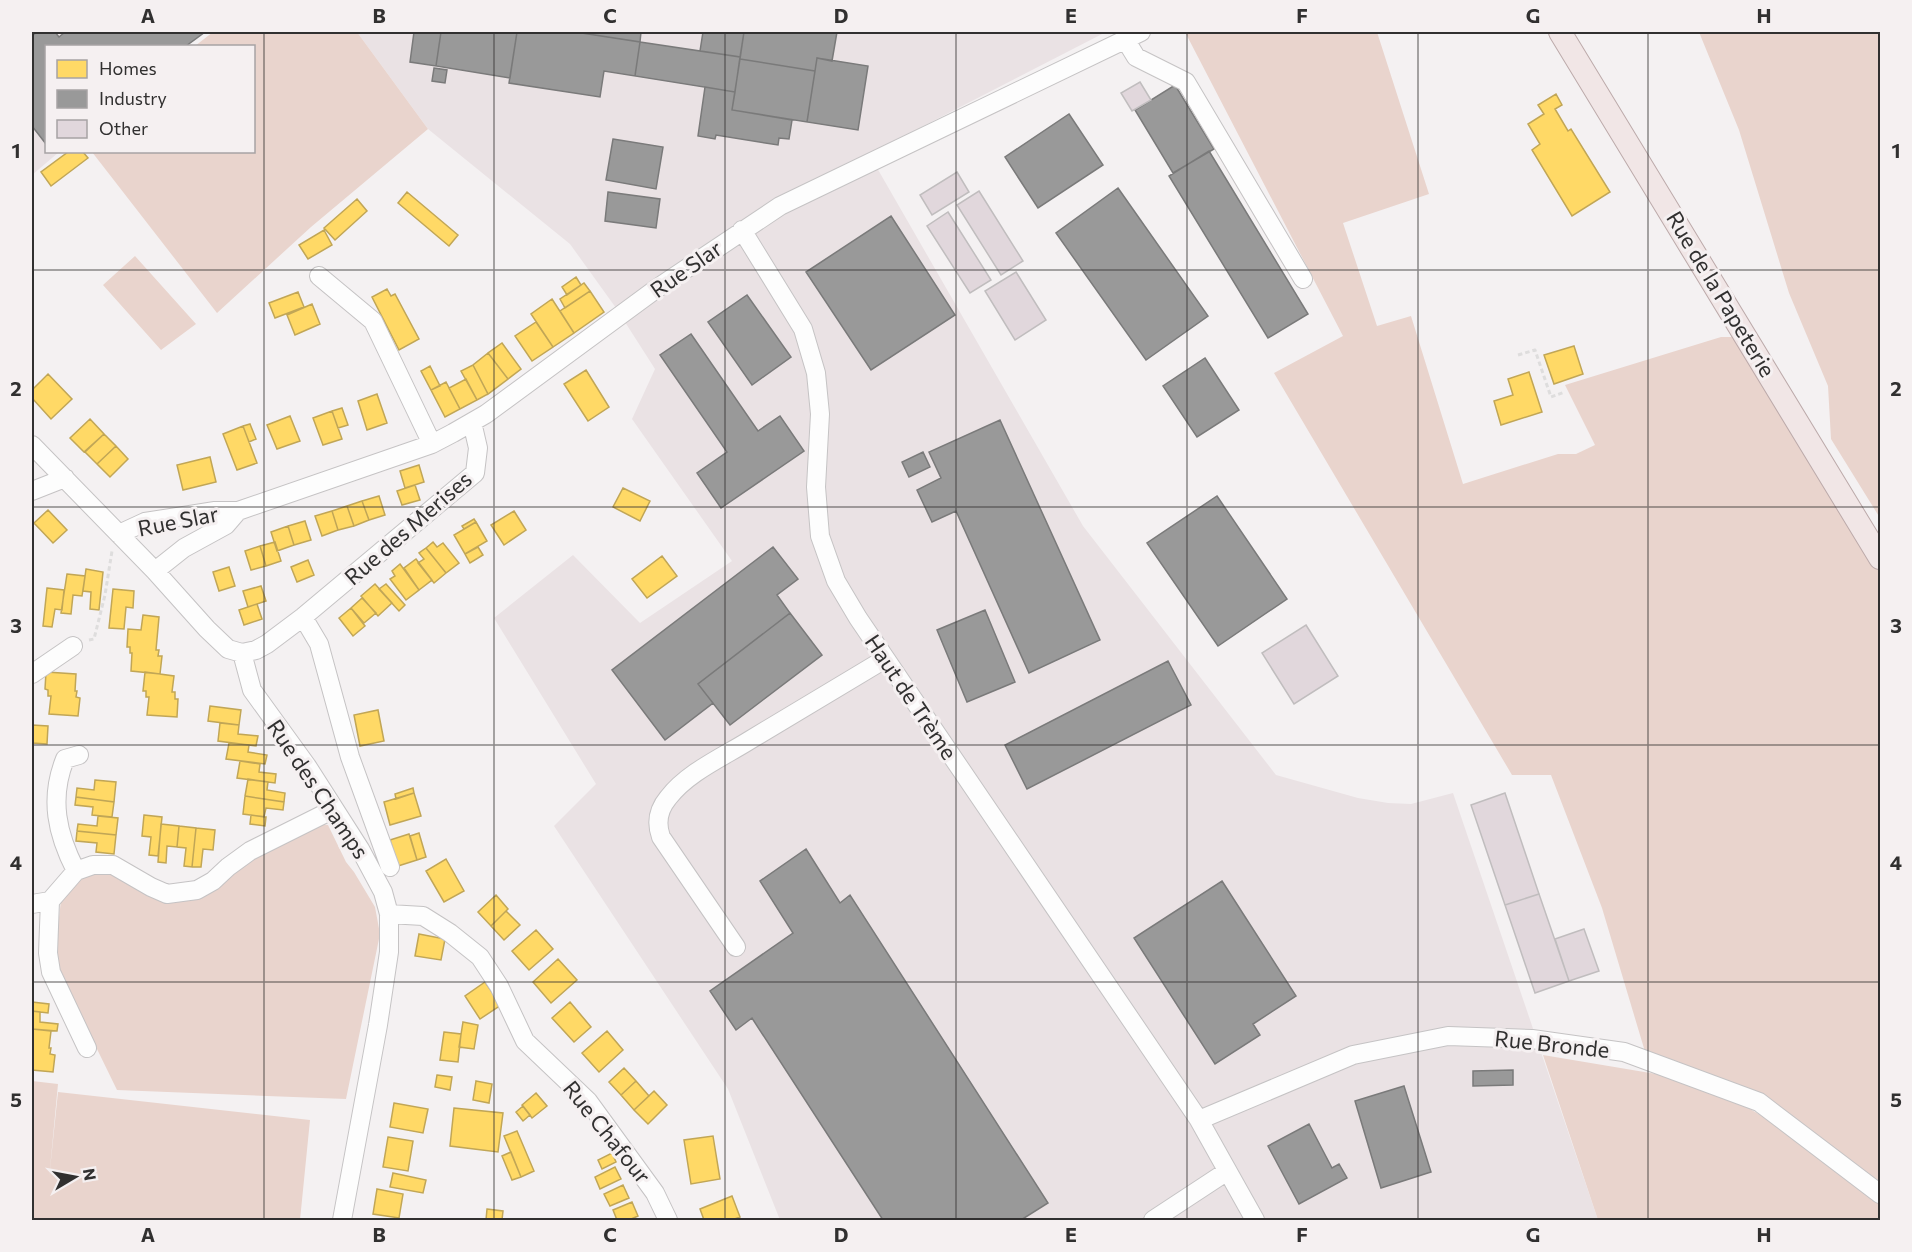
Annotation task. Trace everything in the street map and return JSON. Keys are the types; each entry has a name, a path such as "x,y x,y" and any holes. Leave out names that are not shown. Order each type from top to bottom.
{"main road":[{"name":"Rue de la Papeterie","path":"1560,32 1881,558"}],"street":[{"name":"Rue Slar","path":"117,532 145,522 215,512 238,512 432,444 472,422 656,289 780,206 1133,35"},
{"path":"1133,35 1136,57 1186,82 1303,279"},
{"name":"Haut de Trème","path":"742,230 803,329 816,373 820,414 816,487 820,536 836,581 885,659 1198,1120 1256,1221"},
{"path":"319,276 373,321 432,444"},
{"name":"Rue des Merises","path":"303,617 476,473 478,448 472,422"},
{"path":"32,445 228,649 242,653 256,650 303,617"},
{"path":"32,491 65,478"},
{"name":"Rue Slar","path":"155,571 184,548 226,525 238,512"},
{"name":"Rue des Champs","path":"303,617 319,644 350,757 390,867"},
{"path":"32,674 73,646"},
{"name":"Rue des Champs","path":"242,653 252,690 307,766 371,867 389,914 389,952 378,1025 342,1221"},
{"path":"736,947 661,837 658,818 666,800 682,783 716,761 885,659"},
{"path":"76,871 64,847 57,820 61,770 65,759 79,755"},
{"path":"87,1048 51,972 48,953 50,901 76,871 93,865 113,865 167,894 197,890 213,881 250,851 334,809"},
{"path":"32,904 50,901"},
{"name":"Rue Chafour","path":"389,914 423,916 450,933 480,957 500,986 525,1041 588,1101 655,1193 668,1221"},
{"name":"Rue Bronde","path":"1198,1120 1353,1055 1448,1036 1532,1039 1624,1052 1759,1102 1881,1194"},
{"path":"1153,1221 1227,1172"}],"path":[{"path":"1518,355 1535,350 1551,397 1565,392"},
{"path":"73,646 94,639 117,532"}],"shaded area":[{"path":"32,32 204,32 187,45 45,45 45,153 58,153 32,175"},
{"path":"213,32 357,32 428,129 311,227 217,313 93,153 255,153 255,45 196,45"},
{"path":"357,32 1106,32 869,154 1083,526 1276,775 1358,798 1388,803 1411,804 1453,793 1598,1220 780,1220 728,1089 554,826 596,784 494,618 573,555 640,623 732,561 632,419 655,369 616,308 570,244 428,129"},
{"path":"1185,32 1377,32 1429,194 1343,223 1377,326 1411,316 1463,484 1558,454 1576,454 1595,445 1565,385 1721,337 1734,337 1880,573 1880,1184 1757,1097 1718,1077 1646,1055 1602,908 1551,775 1512,775 1274,373 1343,336"},
{"path":"1699,32 1880,32 1880,518 1831,439 1828,386 1789,293 1739,130"},
{"path":"135,256 196,324 161,350 103,285"},
{"path":"319,824 328,825 346,862 375,907 380,934 346,1099 117,1090 59,971 55,954 61,900 79,878 93,871 113,872 166,900 184,901 202,896 242,865"},
{"path":"1543,1055 1680,1078 1750,1109 1804,1141 1880,1201 1880,1220 1598,1220"},
{"path":"32,1081 58,1084 49,1179 58,1092 310,1120 300,1220 32,1220"}],"building: Homes":[{"path":"1556,94 1562,105 1555,109 1568,131 1571,129 1610,192 1572,216 1532,150 1540,144 1528,124 1544,114 1538,105"},
{"path":"67,153 84,153 88,158 51,186 41,172"},
{"path":"407,192 458,235 449,246 398,203"},
{"path":"357,199 367,211 335,240 324,228"},
{"path":"324,230 332,245 308,259 299,245"},
{"path":"576,277 581,285 567,295 562,287"},
{"path":"584,283 590,291 565,308 560,299"},
{"path":"387,289 391,296 395,294 419,339 399,350 372,297"},
{"path":"590,291 604,312 574,333 560,311"},
{"path":"298,292 304,307 275,318 269,303"},
{"path":"552,299 574,333 553,347 531,314"},
{"path":"312,304 320,324 295,335 287,315"},
{"path":"536,322 553,347 532,361 515,336"},
{"path":"502,343 521,369 508,379 488,353"},
{"path":"1574,346 1583,374 1554,384 1544,355"},
{"path":"488,353 508,379 488,394 473,365"},
{"path":"473,365 488,394 477,400 461,371"},
{"path":"430,366 440,386 431,390 421,371"},
{"path":"586,370 609,407 588,421 564,384"},
{"path":"1529,372 1542,412 1501,425 1494,401 1513,395 1508,379"},
{"path":"48,374 72,399 51,419 32,398 32,390"},
{"path":"466,379 477,400 460,409 449,388"},
{"path":"446,382 460,409 445,417 431,390"},
{"path":"377,394 387,423 367,430 358,401"},
{"path":"342,408 348,425 338,428 332,411"},
{"path":"332,411 342,439 323,445 313,418"},
{"path":"290,416 300,441 277,449 267,425"},
{"path":"90,419 104,434 84,452 70,438"},
{"path":"250,424 256,439 249,442 243,426"},
{"path":"243,426 257,463 237,470 223,434"},
{"path":"104,434 116,446 97,464 85,452"},
{"path":"116,446 128,459 110,477 97,464"},
{"path":"210,457 216,482 183,490 177,465"},
{"path":"419,465 424,482 405,488 400,471"},
{"path":"415,485 420,500 402,505 397,491"},
{"path":"623,488 650,501 640,521 613,507"},
{"path":"379,496 385,515 369,520 362,501"},
{"path":"362,501 369,520 354,526 347,506"},
{"path":"347,506 354,526 338,530 332,511"},
{"path":"48,510 67,530 53,543 34,523"},
{"path":"332,511 338,530 322,536 315,516"},
{"path":"514,511 526,530 504,545 491,525"},
{"path":"474,519 476,522 464,529 462,526"},
{"path":"305,521 311,540 294,545 288,526"},
{"path":"476,522 487,541 465,554 454,535"},
{"path":"288,526 294,545 277,551 271,532"},
{"path":"275,542 281,561 266,566 260,546"},
{"path":"433,542 437,547 443,543 459,563 446,573 426,548"},
{"path":"260,546 266,566 251,570 245,551"},
{"path":"478,547 483,555 470,563 465,554"},
{"path":"426,548 446,573 434,583 418,563 424,559 419,553"},
{"path":"662,556 677,576 647,598 632,579"},
{"path":"416,559 432,580 419,590 404,568"},
{"path":"308,560 314,575 297,582 291,567"},
{"path":"400,564 419,590 406,600 390,579 395,576 392,571"},
{"path":"229,567 235,586 219,591 213,572"},
{"path":"86,569 103,572 99,610 90,609 91,592 83,591"},
{"path":"67,574 85,576 82,596 73,595 71,614 61,613"},
{"path":"375,584 392,603 378,616 361,596"},
{"path":"386,584 405,605 399,611 379,589"},
{"path":"261,586 266,601 248,607 243,591"},
{"path":"47,588 64,590 62,610 55,609 52,627 43,626"},
{"path":"113,589 134,591 133,608 126,607 124,629 109,628"},
{"path":"362,598 376,613 364,623 351,608"},
{"path":"257,604 262,619 244,625 239,610"},
{"path":"351,608 365,626 353,636 339,618"},
{"path":"143,615 159,617 156,650 159,650 158,656 162,656 160,674 131,671 132,653 130,653 130,647 127,647 128,629 141,630"},
{"path":"46,672 76,674 76,697 80,698 78,716 49,714 51,696 48,696 48,690 45,689"},
{"path":"145,672 174,676 172,692 175,692 175,699 178,699 177,717 147,715 149,697 146,697 146,691 143,691"},
{"path":"210,706 241,710 239,725 208,721"},
{"path":"378,710 384,741 360,746 354,715"},
{"path":"220,723 239,725 238,734 258,736 256,746 218,741"},
{"path":"32,725 48,726 47,744 32,743"},
{"path":"229,743 249,745 248,752 267,755 265,764 226,759"},
{"path":"240,761 260,764 259,772 276,774 275,783 237,778"},
{"path":"248,779 268,782 267,790 285,793 284,802 245,796"},
{"path":"95,780 116,782 114,802 76,797 77,788 94,790"},
{"path":"413,788 414,793 396,799 395,794"},
{"path":"414,793 421,816 390,825 384,802"},
{"path":"245,796 284,802 283,810 266,808 264,817 243,814"},
{"path":"76,797 114,802 112,817 92,815 93,807 75,805"},
{"path":"144,815 162,817 158,856 149,855 151,837 142,836"},
{"path":"251,815 266,817 265,826 250,824"},
{"path":"98,816 118,818 116,835 77,831 78,824 97,826"},
{"path":"161,824 179,826 177,847 167,846 166,863 158,862"},
{"path":"179,826 196,828 192,867 184,866 186,848 177,847"},
{"path":"196,828 215,830 213,850 203,849 201,867 192,867"},
{"path":"77,831 116,835 114,854 96,852 97,843 76,841"},
{"path":"419,833 426,857 417,860 410,836"},
{"path":"409,834 417,860 398,866 390,840"},
{"path":"446,859 464,891 444,902 426,871"},
{"path":"496,895 508,909 491,926 478,912"},
{"path":"506,911 520,925 504,940 491,926"},
{"path":"536,930 553,949 529,970 512,951"},
{"path":"419,934 445,939 441,960 415,956"},
{"path":"558,959 577,980 551,1003 533,982"},
{"path":"485,982 501,1005 480,1019 465,996"},
{"path":"32,1002 49,1004 48,1013 32,1011"},
{"path":"570,1002 591,1027 574,1042 552,1018"},
{"path":"32,1011 40,1012 40,1022 58,1024 57,1031 32,1029"},
{"path":"463,1022 478,1025 474,1049 459,1047"},
{"path":"32,1029 51,1031 50,1054 55,1055 53,1072 32,1070"},
{"path":"607,1031 623,1050 599,1072 582,1053"},
{"path":"444,1032 461,1034 458,1062 440,1060"},
{"path":"624,1068 636,1081 621,1095 609,1082"},
{"path":"437,1075 452,1077 450,1090 435,1087"},
{"path":"476,1081 492,1084 489,1103 473,1100"},
{"path":"636,1081 649,1096 634,1110 621,1095"},
{"path":"654,1091 667,1105 648,1124 634,1110"},
{"path":"536,1093 547,1106 532,1118 522,1105"},
{"path":"394,1103 428,1109 423,1133 390,1127"},
{"path":"523,1106 530,1115 523,1121 516,1112"},
{"path":"454,1108 503,1113 498,1152 450,1146"},
{"path":"517,1131 534,1171 521,1177 504,1136"},
{"path":"713,1136 720,1179 691,1184 684,1140"},
{"path":"388,1137 413,1141 408,1171 383,1167"},
{"path":"511,1152 521,1177 512,1180 502,1156"},
{"path":"612,1153 616,1162 602,1169 598,1160"},
{"path":"615,1167 621,1179 600,1189 595,1177"},
{"path":"393,1173 426,1180 423,1193 390,1187"},
{"path":"623,1185 629,1198 610,1206 604,1194"},
{"path":"377,1189 403,1194 399,1218 373,1214"},
{"path":"732,1196 740,1217 732,1220 704,1220 700,1209"},
{"path":"632,1202 638,1216 629,1220 617,1220 613,1210"},
{"path":"487,1209 503,1211 502,1220 486,1220"}],"building: Industry":[{"path":"37,32 55,32 59,37 65,32 205,32 187,45 45,45 45,143 32,126 32,36"},
{"path":"414,32 441,32 436,66 410,62"},
{"path":"441,32 517,32 510,78 436,66"},
{"path":"517,32 575,32 640,42 635,76 604,71 600,97 509,83"},
{"path":"575,32 641,32 640,42"},
{"path":"703,32 744,32 740,57 700,51"},
{"path":"744,32 837,32 832,61 817,58 815,71 740,59"},
{"path":"640,42 740,57 735,92 635,76"},
{"path":"817,58 868,66 858,130 807,122"},
{"path":"740,59 815,71 807,122 732,110"},
{"path":"434,68 447,70 445,83 432,81"},
{"path":"1175,85 1214,149 1173,173 1135,110"},
{"path":"705,87 735,92 732,110 792,120 789,139 779,138 778,145 716,135 715,139 698,136"},
{"path":"1069,114 1103,165 1038,208 1005,157"},
{"path":"613,139 663,147 656,189 606,180"},
{"path":"1209,151 1308,314 1268,338 1169,176"},
{"path":"1118,188 1208,316 1146,360 1056,233"},
{"path":"608,192 660,199 656,228 605,221"},
{"path":"891,216 955,315 871,370 806,272"},
{"path":"747,295 791,357 752,385 708,322"},
{"path":"691,334 758,431 780,416 804,451 721,508 697,473 727,452 660,355"},
{"path":"1205,358 1239,410 1197,437 1163,386"},
{"path":"1000,420 1100,640 1029,673 956,511 932,522 917,490 941,478 929,452"},
{"path":"923,452 930,467 909,477 902,462"},
{"path":"1217,496 1287,599 1218,646 1147,543"},
{"path":"773,547 798,579 777,595 790,613 698,684 713,703 665,740 612,670"},
{"path":"985,610 1015,682 967,702 937,630"},
{"path":"790,613 822,655 730,725 698,684"},
{"path":"1168,661 1191,705 1027,789 1005,745"},
{"path":"806,849 840,903 850,895 1048,1203 1021,1220 883,1220 752,1018 736,1030 710,991 793,933 760,881"},
{"path":"1222,881 1296,996 1253,1024 1260,1035 1215,1064 1134,938"},
{"path":"1513,1070 1513,1085 1473,1086 1473,1071"},
{"path":"1404,1086 1431,1172 1381,1188 1355,1101"},
{"path":"1309,1124 1332,1168 1339,1164 1347,1178 1299,1204 1268,1146"}],"building: Other":[{"path":"1140,82 1151,100 1132,111 1121,93"},
{"path":"957,172 969,192 932,215 920,195"},
{"path":"979,191 1023,261 1001,275 957,205"},
{"path":"948,212 991,280 970,293 927,226"},
{"path":"1016,272 1046,320 1015,340 985,291"},
{"path":"1306,625 1338,676 1294,704 1262,653"},
{"path":"1505,793 1539,894 1505,905 1471,805"},
{"path":"1539,894 1569,981 1535,993 1505,905"},
{"path":"1584,929 1599,971 1569,981 1555,939"}]}
